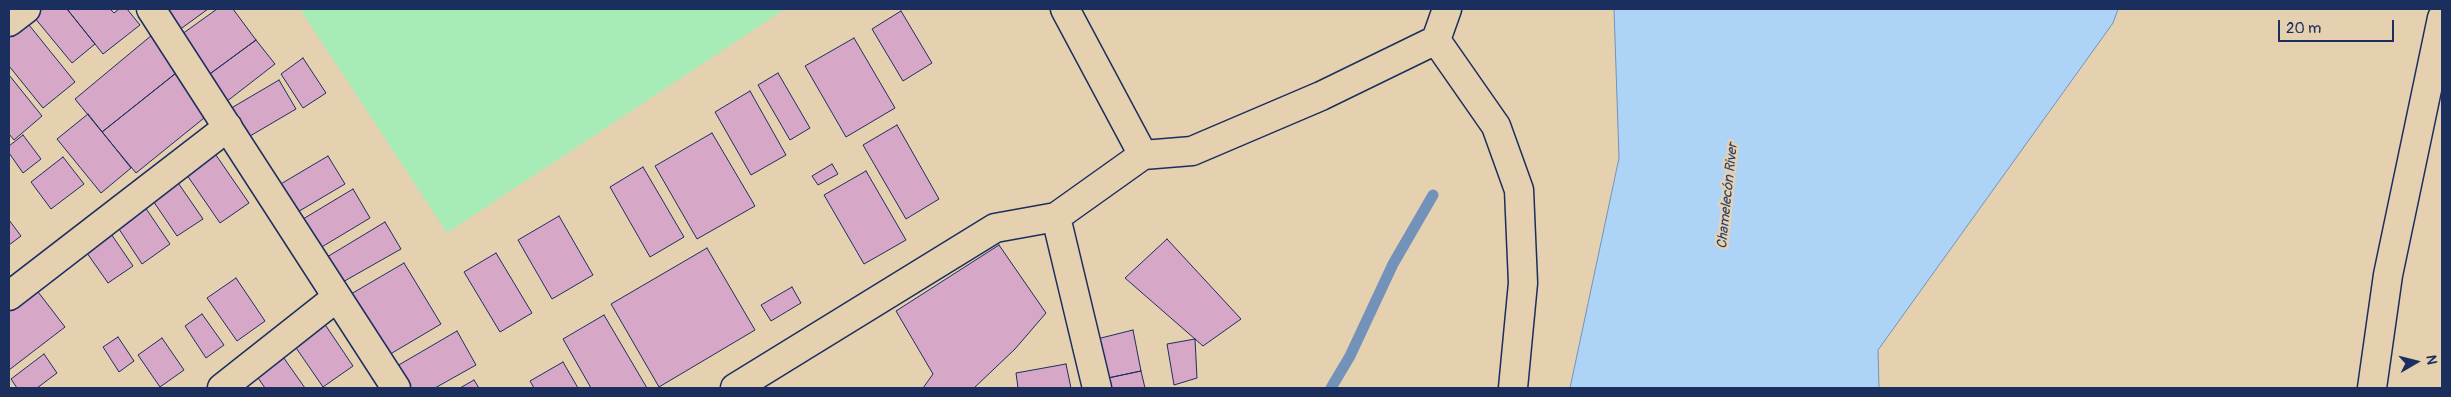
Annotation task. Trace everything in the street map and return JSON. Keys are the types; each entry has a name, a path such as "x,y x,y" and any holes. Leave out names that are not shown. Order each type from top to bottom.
{"street":[{"path":"9,22 26,9"},
{"path":"151,9 336,298 396,388"},
{"path":"1065,9 1143,155"},
{"path":"735,388 995,228 1056,217 1143,155 1192,151 1321,96 1436,40 1447,9"},
{"path":"2372,388 2388,275 2442,18"},
{"path":"1436,40 1496,126 1519,190 1523,283 1513,388"},
{"path":"9,296 228,127"},
{"path":"1056,217 1097,388"},
{"path":"222,388 336,298"}],"green space":[{"path":"300,9 785,9 447,233"}],"water":[{"name":"Chamelecón River","path":"1614,9 2118,9 2113,23 1878,350 1879,388 1570,388 1619,158"}],"building":[{"path":"32,9 67,9 95,44 72,63 29,11"},
{"path":"67,9 110,9 114,13 119,9 127,9 140,25 103,54"},
{"path":"157,9 208,9 175,33"},
{"path":"217,9 233,9 256,40 207,76 178,37"},
{"path":"901,11 932,63 903,81 872,29"},
{"path":"25,20 75,82 43,108 9,66 9,33"},
{"path":"152,35 180,70 102,132 75,99"},
{"path":"854,38 895,108 846,137 805,66"},
{"path":"256,40 275,64 226,102 207,76"},
{"path":"303,58 326,93 303,108 281,74"},
{"path":"176,73 209,114 136,173 102,132"},
{"path":"778,73 810,128 790,140 758,85"},
{"path":"9,75 42,116 14,140 9,134"},
{"path":"279,80 296,109 245,139 228,110"},
{"path":"750,91 786,155 751,175 715,112"},
{"path":"88,114 131,168 101,193 57,139"},
{"path":"897,125 939,199 906,219 863,145"},
{"path":"712,133 755,206 697,239 655,166"},
{"path":"23,135 41,159 23,173 9,153 9,146"},
{"path":"209,145 249,203 220,223 180,165"},
{"path":"328,156 345,184 296,213 279,185"},
{"path":"63,157 84,184 51,209 31,182"},
{"path":"832,164 838,174 818,185 812,176"},
{"path":"643,167 684,237 650,257 610,187"},
{"path":"866,171 906,240 864,264 824,195"},
{"path":"172,174 203,219 177,236 147,192"},
{"path":"353,189 370,218 315,251 298,222"},
{"path":"145,207 170,244 142,264 117,226"},
{"path":"559,216 593,275 552,299 518,240"},
{"path":"9,220 21,236 9,245"},
{"path":"385,222 401,249 341,283 327,257"},
{"path":"107,228 133,266 108,283 82,246"},
{"path":"1167,239 1241,319 1203,346 1125,278"},
{"path":"999,245 1046,313 1015,349 974,388 923,388 933,374 896,311"},
{"path":"707,248 755,330 659,387 611,304"},
{"path":"496,253 532,313 500,332 464,272"},
{"path":"404,263 441,324 387,356 351,294"},
{"path":"236,278 265,321 237,341 207,298"},
{"path":"32,284 65,327 9,370 9,302"},
{"path":"792,287 801,303 771,321 761,305"},
{"path":"202,314 224,345 206,358 185,326"},
{"path":"604,315 647,388 591,388 563,339"},
{"path":"322,320 353,366 323,387 292,342"},
{"path":"1133,330 1141,371 1108,378 1097,339"},
{"path":"457,331 476,365 435,388 409,388 397,366"},
{"path":"118,337 134,361 119,372 103,347"},
{"path":"162,338 184,370 160,387 138,355"},
{"path":"1195,339 1197,378 1174,385 1167,344"},
{"path":"44,354 57,373 37,388 17,388 11,379"},
{"path":"281,354 305,388 265,388 254,372"},
{"path":"563,362 578,388 534,388 530,381"},
{"path":"1066,364 1071,388 1018,388 1016,373"},
{"path":"1141,371 1145,388 1110,388 1108,378"},
{"path":"474,380 479,388 460,388"}],"waterway":[{"path":"1331,388 1350,356 1393,264 1433,195"}]}
